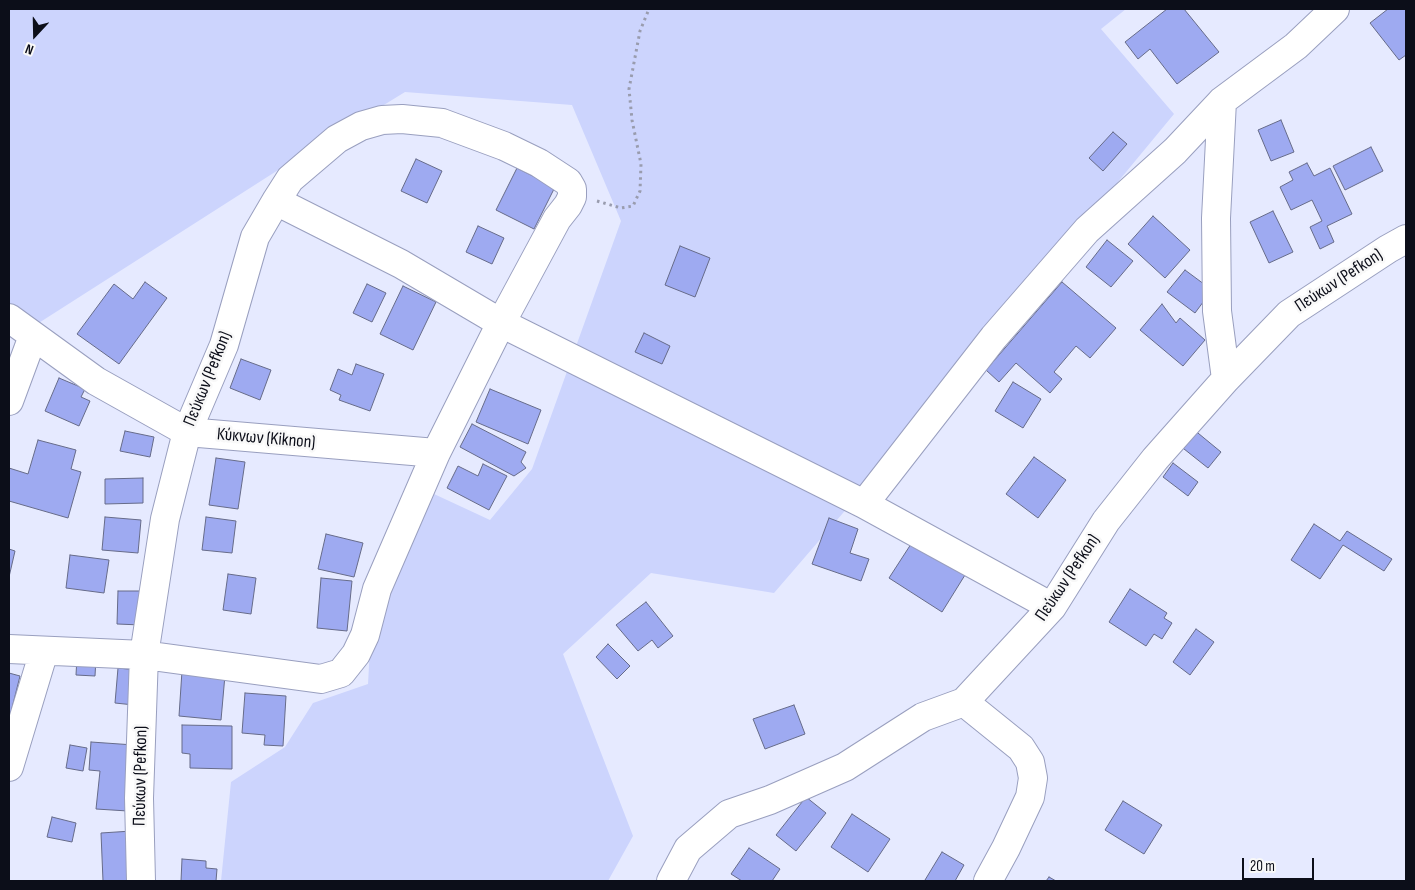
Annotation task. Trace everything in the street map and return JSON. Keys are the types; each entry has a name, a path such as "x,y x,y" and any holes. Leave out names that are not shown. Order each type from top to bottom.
{"street":[{"path":"864,504 994,338 1086,230 1175,151 1222,101 1296,46 1335,9"},
{"path":"1222,101 1216,218 1217,311 1226,379"},
{"name":"Πεύκων (Pefkon)","path":"141,881 139,798 144,654 165,520 187,432 224,345 255,237 276,201 290,179 336,139 361,126 382,120 402,119 442,123 504,146 539,163 562,180"},
{"path":"9,649 144,654 321,679 341,672 356,654 366,635 377,589 436,454 501,323 557,219 572,197 562,180"},
{"path":"276,201 401,264 501,323 864,504 1052,607"},
{"name":"Πεύκων (Pefkon)","path":"671,881 688,849 729,814 770,800 845,767 922,717 964,702 1052,607 1106,521 1155,459 1226,379 1289,314 1406,239"},
{"name":"Κύκνων (Kiknon)","path":"9,318 96,381 187,432 436,454"},
{"path":"9,400 33,336"},
{"path":"9,767 44,651"},
{"path":"964,702 1021,748 1030,762 1033,778 1030,797 988,881"}],"path":[{"path":"562,180 604,204 622,208 633,206 640,191 641,164 632,120 629,89 640,31 649,9"}],"shaded area":[{"path":"9,9 1126,9 1101,29 1174,114 874,477 774,593 651,573 563,654 633,836 608,881 221,881 231,782 285,747 313,703 368,684 372,611 434,494 490,520 532,469 621,221 572,105 405,92 286,165 34,326 9,307"}],"building":[{"path":"1167,9 1184,9 1219,52 1177,84 1150,49 1138,59 1125,42"},
{"path":"1388,9 1405,9 1406,11 1406,55 1399,60 1370,23"},
{"path":"1281,120 1294,152 1271,161 1258,130"},
{"path":"1113,132 1127,144 1103,171 1089,158"},
{"path":"1371,147 1383,171 1345,190 1333,166"},
{"path":"416,159 442,171 427,203 401,191"},
{"path":"1307,163 1314,176 1330,168 1352,214 1327,226 1334,242 1320,249 1310,227 1322,221 1312,200 1291,210 1280,187 1293,180 1289,172"},
{"path":"517,168 555,187 534,229 496,210"},
{"path":"1273,211 1293,252 1269,263 1250,222"},
{"path":"1153,216 1190,250 1165,278 1128,244"},
{"path":"478,226 504,238 492,264 466,252"},
{"path":"1107,240 1133,261 1111,287 1086,267"},
{"path":"680,246 710,258 695,297 665,285"},
{"path":"1185,270 1212,290 1195,313 1167,292"},
{"path":"145,282 167,298 119,364 77,334 114,284 133,299"},
{"path":"1062,282 1116,328 1090,358 1076,346 1054,372 1062,379 1050,393 1016,363 999,382 986,370"},
{"path":"367,284 386,293 372,322 353,313"},
{"path":"403,286 436,302 413,350 380,334"},
{"path":"1162,304 1176,323 1180,318 1205,340 1183,366 1140,330"},
{"path":"644,333 670,346 662,364 635,352"},
{"path":"241,359 271,370 260,400 230,388"},
{"path":"356,364 384,374 370,411 339,400 341,395 330,390 338,369 352,375"},
{"path":"59,378 85,389 81,397 90,401 79,426 45,411"},
{"path":"1013,382 1041,399 1023,428 995,411"},
{"path":"490,389 541,410 528,444 476,422"},
{"path":"472,424 526,452 521,462 526,468 514,476 460,447"},
{"path":"1187,424 1221,452 1208,468 1174,441"},
{"path":"125,431 154,437 150,457 120,451"},
{"path":"38,440 76,450 71,469 81,472 68,518 9,501 9,468 28,474"},
{"path":"1034,457 1066,480 1038,518 1006,494"},
{"path":"216,458 245,462 238,509 209,505"},
{"path":"1173,463 1198,482 1188,496 1163,477"},
{"path":"483,464 507,476 489,510 447,488 458,466 478,476"},
{"path":"143,478 143,503 105,504 105,479"},
{"path":"105,517 141,520 138,553 102,550"},
{"path":"206,517 236,521 232,553 202,550"},
{"path":"829,518 858,529 850,553 869,559 861,581 812,564"},
{"path":"1314,524 1340,541 1347,531 1392,559 1384,571 1343,545 1320,579 1291,560"},
{"path":"326,534 363,543 354,577 318,569"},
{"path":"913,541 965,575 942,612 889,578"},
{"path":"9,549 15,551 9,577"},
{"path":"70,555 109,560 104,593 66,588"},
{"path":"228,574 256,578 251,614 223,610"},
{"path":"321,578 352,581 347,631 317,628"},
{"path":"1130,589 1167,613 1164,618 1172,623 1162,639 1154,634 1146,646 1109,622"},
{"path":"118,591 142,591 141,625 117,624"},
{"path":"646,602 673,636 658,648 652,640 638,651 616,625"},
{"path":"1196,629 1214,642 1190,675 1173,662"},
{"path":"608,644 630,666 617,679 596,657"},
{"path":"77,657 96,658 95,676 76,675"},
{"path":"118,668 137,670 134,705 115,703"},
{"path":"182,671 225,675 221,720 179,716"},
{"path":"9,673 20,676 9,720"},
{"path":"245,693 286,696 283,746 264,745 265,735 242,733"},
{"path":"794,705 805,734 765,749 753,719"},
{"path":"182,725 232,726 232,769 190,768 190,754 182,753"},
{"path":"91,742 134,745 128,811 96,809 100,771 89,770"},
{"path":"70,745 87,748 83,771 66,768"},
{"path":"806,797 826,813 796,851 776,835"},
{"path":"1123,801 1162,825 1144,854 1105,830"},
{"path":"852,814 890,839 868,872 831,847"},
{"path":"52,817 76,823 72,842 47,837"},
{"path":"132,831 135,881 103,881 101,833"},
{"path":"749,848 780,869 772,881 742,881 731,874"},
{"path":"942,852 964,865 955,881 925,880"},
{"path":"182,859 206,861 206,868 217,869 216,881 181,881"},
{"path":"1049,877 1056,881 1046,881"}]}
